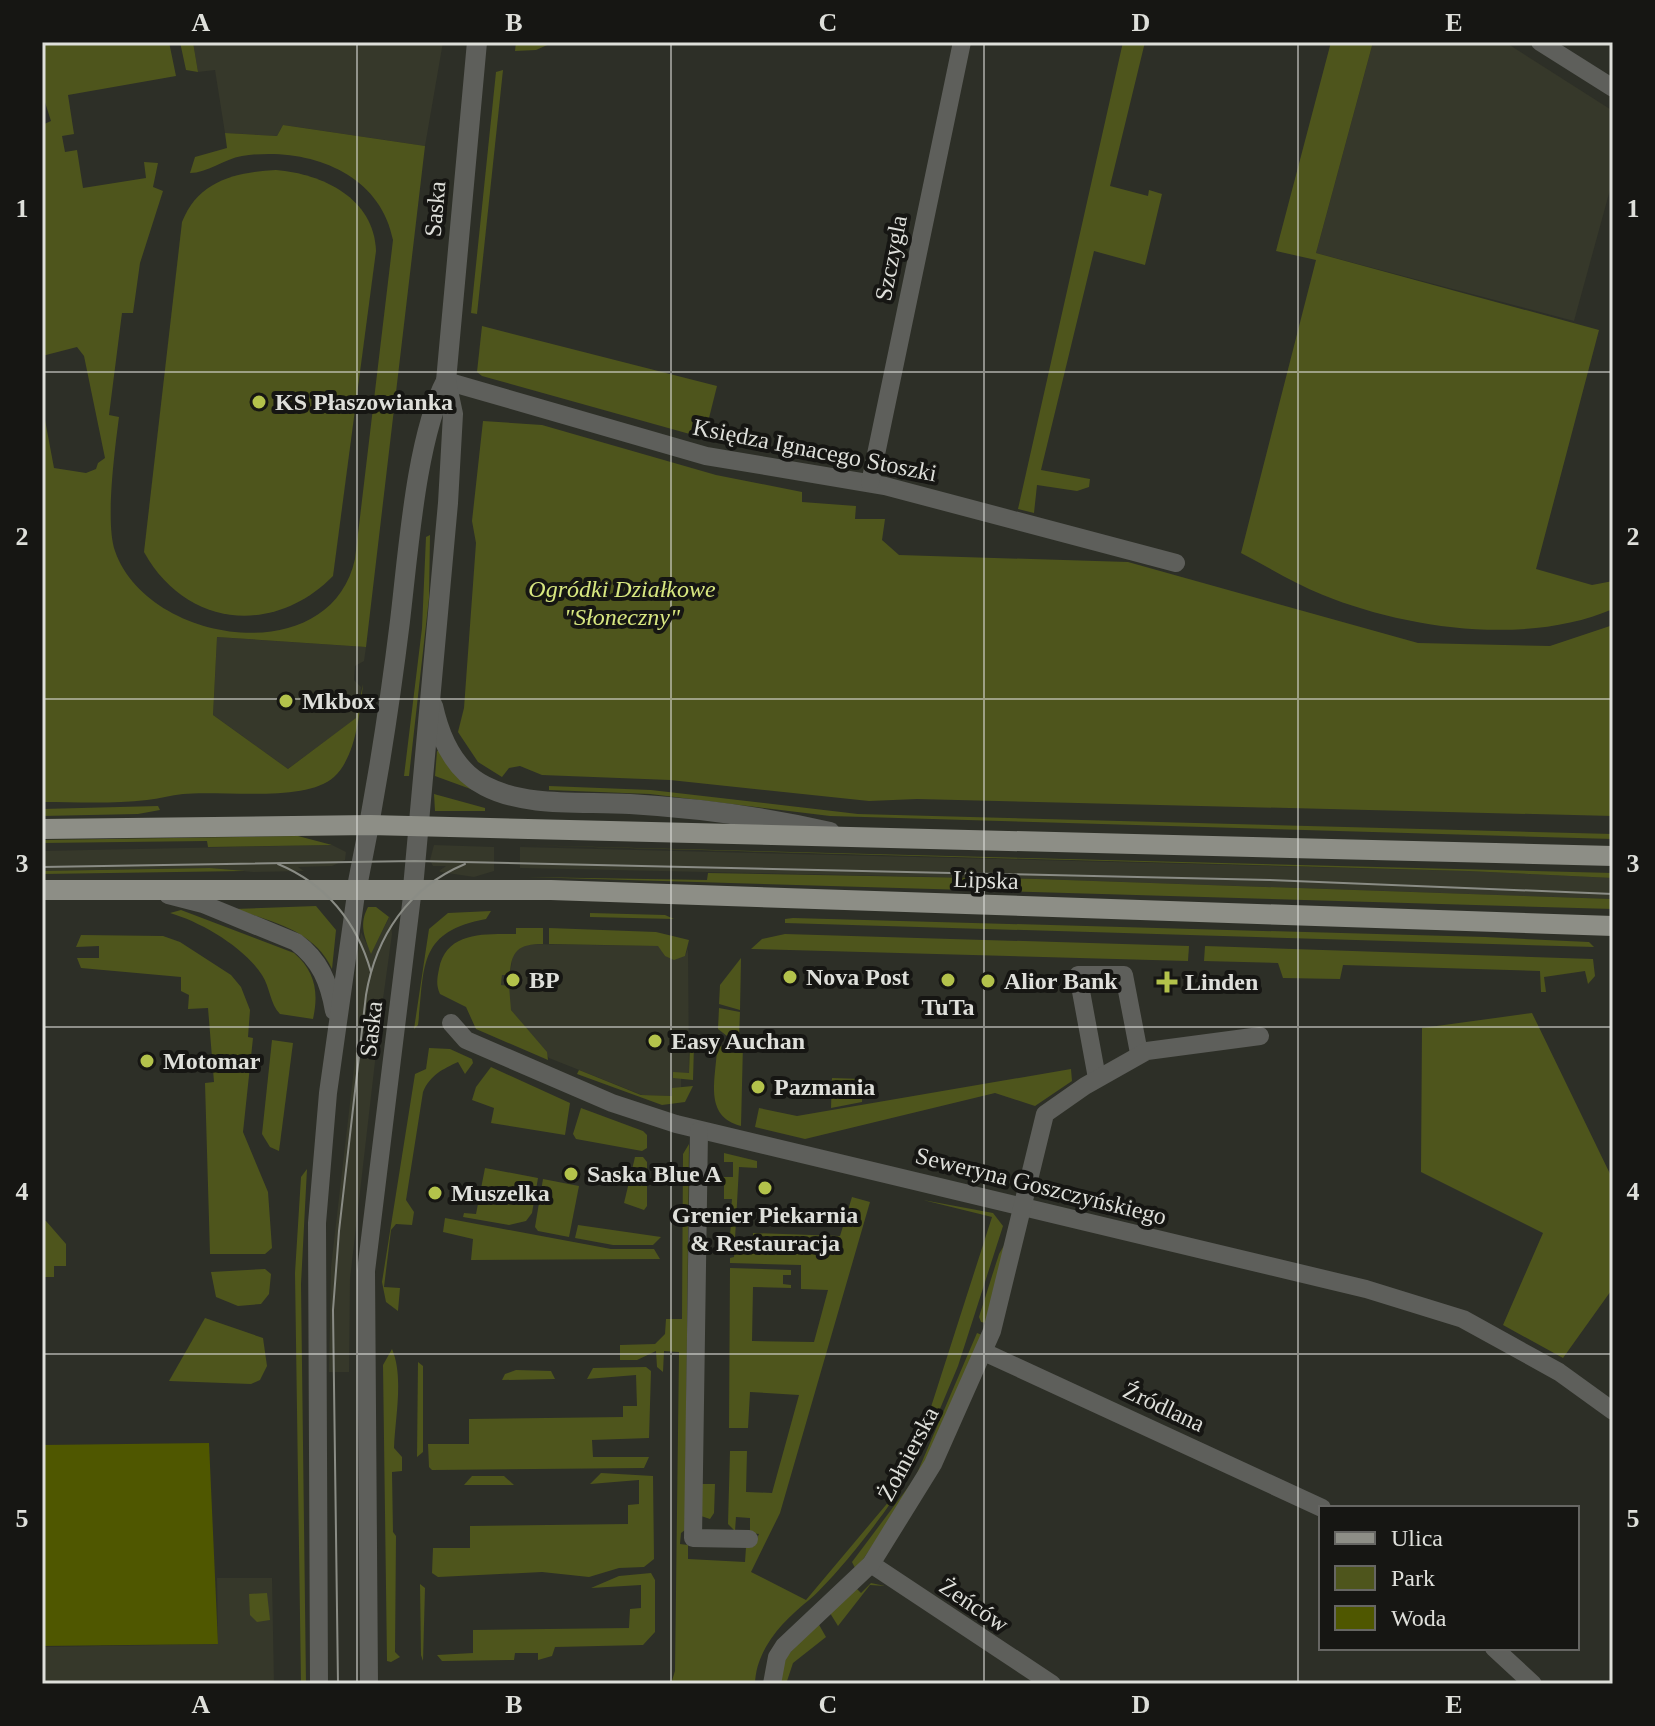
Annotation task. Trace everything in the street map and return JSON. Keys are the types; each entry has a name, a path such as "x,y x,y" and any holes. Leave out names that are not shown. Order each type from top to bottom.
{"main road":[{"name":"Lipska","path":"42,829 370,825 838,834 1613,856"},
{"name":"Lipska","path":"42,890 357,887 783,896 953,906 1613,926"}],"street":[{"name":"Saska","path":"369,1684 366,1271 413,888 431,692 453,414 446,381 477,42"},
{"name":"Szczygla","path":"870,483 962,42"},
{"path":"1540,42 1613,88"},
{"name":"Saska","path":"319,1684 315,1261 323,1136 418,483 438,397 446,381"},
{"name":"Księdza Ignacego Stoszki","path":"446,381 706,456 870,483 953,502 1176,563"},
{"path":"431,692 439,727 454,758 479,783 501,793 530,799 710,811 779,820 838,834"},
{"name":"Saska","path":"151,891 217,909 283,935 308,951 325,975 331,992 336,1034"},
{"path":"1097,1078 1078,975 1124,975 1139,1053 1260,1036"},
{"name":"Seweryna Goszczyńskiego","path":"451,1023 466,1040 554,1079 612,1103 699,1131 1366,1289 1463,1319 1559,1372 1613,1411"},
{"name":"Żołnierska","path":"772,1684 777,1657 793,1635 871,1564 933,1464 984,1352 1045,1114 1139,1053"},
{"path":"699,1131 693,1538 749,1539"},
{"name":"Źródlana","path":"984,1352 1319,1507"},
{"name":"Żeńców","path":"871,1564 1052,1684"},
{"path":"1496,1650 1533,1684"}],"shaded area":[{"path":"193,42 443,42 425,146 283,125 277,136 225,133 215,70 198,72"},
{"path":"1373,42 1505,42 1613,111 1613,179 1574,321 1316,253"},
{"name":"Mkbox","path":"217,637 366,647 364,661 355,666 354,680 361,687 357,718 288,769 213,715"},
{"path":"332,845 346,852 345,860 332,866 298,867 304,871 253,872 210,868 42,871 42,851"},
{"path":"434,845 494,847 494,871 474,877 441,872 446,866 433,866 430,860"},
{"path":"520,847 1468,871 1613,878 1613,899 1037,879 520,868"},
{"path":"390,916 392,934 379,1028 358,1025 355,975 361,932 371,953"},
{"path":"524,944 659,946 665,956 685,956 688,949 689,1073 681,1078 681,1088 673,1088 672,1096 642,1095 549,1058 511,1010 501,985 502,975 510,975 513,953"},
{"path":"356,1051 376,1053 350,1279 349,1372 329,1372 331,1267"},
{"path":"217,1578 272,1578 274,1684 42,1684 42,1647 218,1644"}],"green space":[{"path":"42,42 169,42 176,76 68,95 74,134 62,136 65,152 77,150 83,188 146,178 144,162 158,163 153,187 163,191 140,263 133,313 122,313 109,415 119,417 112,485 112,538 115,551 133,583 162,607 198,624 238,632 277,631 311,618 339,595 355,559 393,240 385,216 373,196 356,180 336,168 290,155 266,154 242,156 190,173 195,157 227,148 225,133 277,136 283,125 425,146 366,647 217,637 213,715 288,769 356,718 363,684 352,746 334,777 321,785 284,793 199,793 121,802 42,802 42,404 54,468 86,473 96,469 105,458 84,356 77,347 42,356 42,125 51,121 42,93"},
{"path":"180,42 193,42 198,72 186,70"},
{"path":"516,42 554,42 536,50 515,51"},
{"path":"1123,42 1145,42 1110,186 1148,196 1149,190 1162,194 1145,265 1094,251 1041,470 1090,479 1089,487 1077,491 1037,485 1034,513 1018,509"},
{"path":"1331,42 1373,42 1316,253 1599,330 1536,569 1592,585 1613,581 1613,609 1543,627 1467,629 1429,624 1392,617 1323,595 1241,553 1316,260 1276,251"},
{"path":"503,70 477,314 471,313 496,72"},
{"name":"KS Płaszowianka","path":"276,170 311,177 343,192 366,217 373,232 376,251 333,576 310,595 284,608 258,615 232,615 207,609 183,596 162,577 144,552 182,222 198,197 220,181 246,173"},
{"path":"482,326 717,386 704,438 482,376 477,372"},
{"name":"Ogródki Działkowe \"Słoneczny\"","path":"483,421 542,425 716,475 802,492 802,502 856,506 855,519 885,519 882,540 899,555 1128,562 1418,643 1550,646 1613,625 1613,816 917,799 869,801 670,780 542,775 520,766 509,768 502,777 478,762 458,732 464,708 476,543 472,521"},
{"path":"430,535 429,598 409,776 404,776 422,628 426,537"},
{"path":"440,750 476,791 435,776 437,751"},
{"path":"549,786 651,790 858,814 1613,834 1613,839 830,816 650,794 549,790"},
{"path":"434,794 485,808 485,811 435,811"},
{"path":"158,806 160,810 138,814 42,816 42,809"},
{"path":"298,836 332,845 208,847 207,841 42,843 42,840"},
{"path":"520,845 1613,873 1613,878 1468,871"},
{"path":"210,868 245,871 42,874 42,871"},
{"path":"708,873 1037,879 1613,899 1613,909 526,877 707,880"},
{"path":"316,906 336,930 332,969 324,956 303,936 277,923 235,909"},
{"path":"368,907 376,907 389,917 371,954 363,925"},
{"path":"181,910 294,953 307,967 314,983 316,1000 313,1019 280,1014 265,980 254,965 221,937 170,913"},
{"path":"491,911 486,919 447,933 436,943 424,969 418,1025 414,1029 429,929 448,913"},
{"path":"590,913 665,915 674,919 590,917"},
{"path":"785,919 1485,937 1589,942 1594,947 785,923"},
{"path":"516,928 543,928 543,944 527,945 518,950 512,960 510,975 502,975 501,985 509,986 511,1010 547,1052 548,1060 476,1029 466,1007 440,994 438,988 437,979 443,957 458,941 480,935 516,934"},
{"path":"549,928 656,932 689,940 685,956 674,960 665,956 658,946 549,944"},
{"path":"785,934 1189,946 1188,961 751,949 762,939"},
{"path":"81,935 163,936 180,942 231,975 241,987 250,1010 248,1037 253,1038 243,1132 268,1192 272,1248 265,1254 210,1254 205,1083 214,1082 208,1008 188,1009 189,995 181,991 181,977 81,968 77,958 99,958 99,946 76,947"},
{"path":"1205,946 1593,959 1595,976 1588,984 1585,971 1544,977 1546,992 1541,992 1540,971 1343,965 1340,979 1283,978 1278,963 1204,961"},
{"path":"741,958 740,1010 719,1004 720,985"},
{"path":"719,1008 740,1012 739,1036 727,1036 718,1029"},
{"path":"1532,1013 1613,1180 1613,1288 1563,1358 1503,1325 1543,1233 1421,1172 1422,1028"},
{"path":"272,1040 293,1043 279,1151 270,1147 262,1134"},
{"path":"732,1041 743,1044 741,1126 721,1114 714,1095 717,1048"},
{"path":"690,1045 694,1045 693,1080 673,1078 673,1072 689,1073"},
{"path":"429,1048 450,1049 472,1059 473,1063 465,1074 458,1062 442,1070 429,1081 423,1092 406,1200 414,1212 412,1225 396,1224 391,1230 384,1287 400,1288 398,1311 386,1302 382,1282 415,1074 426,1069"},
{"path":"491,1067 570,1103 565,1135 491,1123 494,1108 472,1100 476,1087"},
{"path":"1071,1069 1072,1081 1035,1106 995,1093 805,1139 755,1127 759,1108 797,1116"},
{"path":"579,1070 641,1095 672,1096 672,1088 693,1086 685,1102 662,1105 577,1074"},
{"path":"832,1078 863,1079 862,1102 831,1108"},
{"path":"581,1108 643,1131 647,1135 647,1148 642,1151 576,1139 573,1134"},
{"path":"689,1144 685,1530 681,1533 680,1544 688,1545 688,1559 745,1562 746,1547 753,1547 759,1534 750,1533 750,1518 736,1517 735,1531 728,1524 730,1451 747,1451 746,1492 772,1493 799,1395 750,1392 748,1428 729,1428 730,1268 791,1270 791,1275 783,1275 783,1284 791,1285 791,1288 753,1287 752,1341 814,1342 828,1290 801,1289 801,1265 730,1263 730,1258 734,1257 735,1241 753,1241 753,1233 840,1236 852,1197 870,1202 780,1513 751,1572 806,1600 896,1493 920,1441 923,1442 907,1478 875,1525 838,1571 773,1636 760,1658 755,1684 671,1684 675,1671 679,1352 664,1351 663,1372 657,1367 656,1351 637,1360 620,1360 620,1345 655,1344 665,1334 666,1319 682,1319 683,1154"},
{"path":"724,1153 757,1161 757,1168 739,1167 735,1239 723,1240 723,1235 730,1235 731,1224 723,1223 724,1211 731,1211 732,1199 724,1199 724,1177 733,1177 733,1162 724,1162"},
{"path":"635,1157 643,1157 647,1162 647,1206 644,1210 624,1203"},
{"path":"485,1168 538,1178 532,1213 526,1221 509,1225 463,1217 464,1213 476,1214"},
{"path":"307,1169 301,1284 306,1684 301,1684 295,1273 301,1177"},
{"path":"543,1179 579,1186 569,1237 538,1231 535,1227"},
{"path":"923,1200 993,1213 1003,1226 958,1366 929,1435 922,1435 992,1217"},
{"path":"445,1218 611,1249 654,1249 660,1259 471,1260 473,1239 443,1232"},
{"path":"42,1221 46,1221 66,1244 66,1266 54,1266 54,1277 42,1277"},
{"path":"578,1225 661,1237 653,1245 613,1245 575,1238"},
{"path":"1009,1237 986,1323 981,1322 979,1317 999,1254"},
{"path":"265,1269 271,1274 269,1294 261,1304 238,1306 216,1297 211,1272"},
{"path":"205,1318 263,1338 267,1366 260,1380 251,1384 169,1381"},
{"path":"977,1333 982,1335 920,1474 856,1570 852,1562 915,1478"},
{"path":"392,1349 398,1372 394,1448 402,1457 402,1471 392,1472 393,1532 396,1536 395,1652 400,1657 391,1662 387,1661 383,1365"},
{"path":"418,1362 423,1366 423,1452 417,1457"},
{"path":"646,1367 651,1371 649,1438 592,1440 593,1457 649,1457 644,1468 432,1470 429,1467 428,1444 469,1444 469,1419 623,1417 623,1406 637,1406 636,1375 587,1379 593,1368"},
{"path":"516,1370 551,1371 555,1379 502,1380 505,1374"},
{"path":"601,1473 653,1476 654,1559 644,1567 619,1568 589,1577 542,1572 438,1577 432,1573 433,1548 470,1548 470,1526 628,1524 628,1505 639,1504 639,1480 590,1484"},
{"path":"472,1476 504,1476 514,1485 464,1485"},
{"path":"701,1484 715,1484 714,1513 710,1519 701,1516"},
{"path":"651,1573 655,1580 655,1632 643,1645 555,1647 552,1656 538,1660 538,1653 515,1653 514,1660 442,1661 437,1655 473,1653 473,1630 629,1628 630,1609 641,1608 641,1585 591,1588 619,1576"},
{"path":"871,1583 885,1586 870,1585 838,1626 830,1613 857,1589 861,1593"},
{"path":"420,1584 425,1588 423,1661 421,1655"},
{"path":"267,1593 270,1620 257,1622 250,1615 249,1594"},
{"path":"818,1623 826,1637 793,1663 786,1684 779,1684 784,1659"}],"water":[{"path":"209,1443 218,1644 42,1646 42,1445"}],"tram line":[{"path":"42,867 415,861 1270,880 1613,894"},
{"path":"278,864 311,882 337,907 357,937 371,972"},
{"path":"338,1684 333,1310 366,995 378,953 398,916 427,886 465,864"}],"place":[{"name":"KS Płaszowianka","path":"259,402"},
{"name":"Mkbox","path":"286,701"},
{"name":"Nova Post","path":"790,977"},
{"name":"BP","path":"513,980"},
{"name":"TuTa","path":"948,980"},
{"name":"Alior Bank","path":"988,981"},
{"name":"Linden","path":"1167,982"},
{"name":"Easy Auchan","path":"655,1041"},
{"name":"Motomar","path":"147,1061"},
{"name":"Pazmania","path":"758,1087"},
{"name":"Saska Blue A","path":"571,1174"},
{"name":"Grenier Piekarnia & Restauracja","path":"765,1188"},
{"name":"Muszelka","path":"435,1193"}]}
